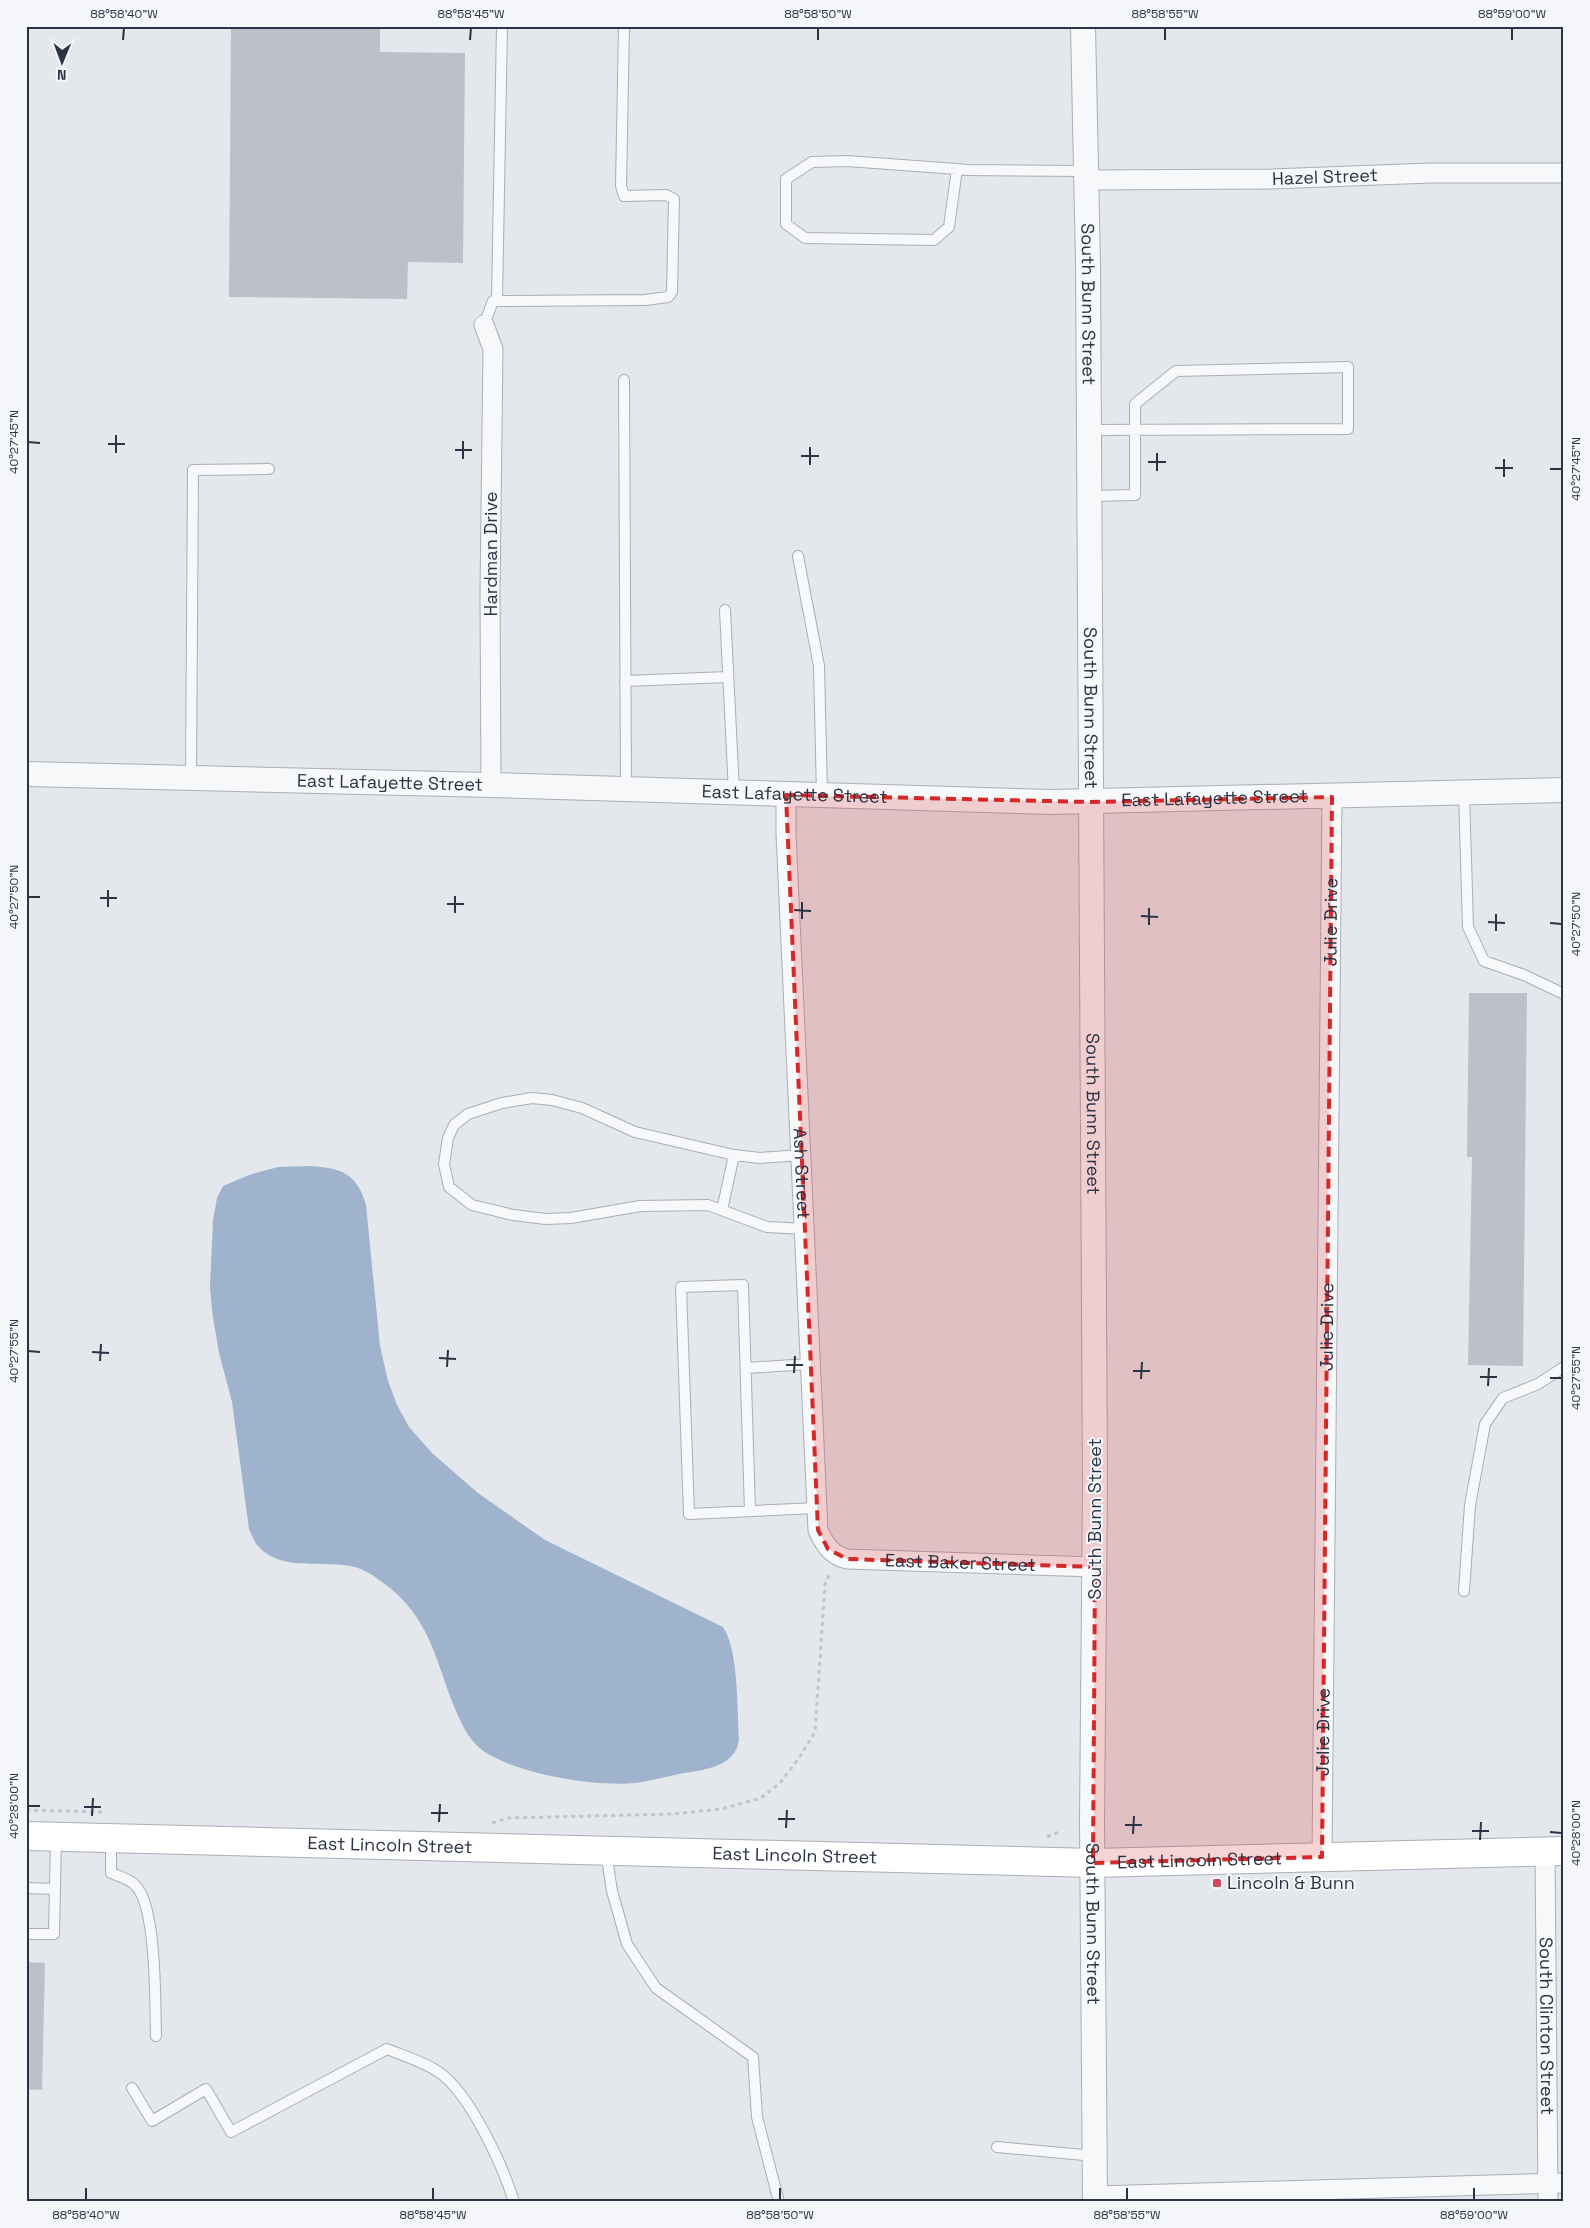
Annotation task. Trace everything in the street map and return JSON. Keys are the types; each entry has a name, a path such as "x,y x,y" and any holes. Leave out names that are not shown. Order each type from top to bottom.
{"main road":[{"name":"East Lincoln Street","path":"26,1836 1093,1863 1554,1851"}],"street":[{"name":"South Bunn Street","path":"1083,26 1088,430 1095,1567 1092,1822 1095,2199"},
{"name":"Hazel Street","path":"1085,175 1270,179 1431,173 1564,173"},
{"name":"Hardman Drive","path":"484,325 493,349 490,594 491,785"},
{"name":"East Lafayette Street","path":"26,774 1090,802 1564,790"},
{"name":"Ash Street","path":"786,795 786,834 818,1530 834,1553"},
{"name":"Julie Drive","path":"1322,1857 1332,797"},
{"name":"East Baker Street","path":"834,1553 860,1560 1095,1567"},
{"name":"South Clinton Street","path":"1553,2190 1554,1851"},
{"path":"1095,2199 1553,2190"}],"lane":[{"path":"497,300 502,26"},
{"path":"484,325 493,301 497,300 645,300 668,298 672,292 674,199 666,195 624,196 621,186 624,26"},
{"path":"957,169 949,227 934,240 805,238 786,224 786,179 812,162 847,161 957,169 1085,175"},
{"path":"1088,430 1134,430 1348,429 1348,367 1176,372 1135,404 1134,430 1134,495 1088,496"},
{"path":"624,380 626,789"},
{"path":"191,778 193,470 269,469"},
{"path":"798,556 820,666 822,796"},
{"path":"725,610 734,793"},
{"path":"625,681 728,678"},
{"path":"1464,793 1468,927 1484,961 1524,975 1564,994"},
{"path":"802,1155 760,1158 734,1155 635,1132 582,1108 552,1100 532,1098 502,1103 468,1114 454,1125 448,1138 444,1164 449,1187 472,1205 513,1215 546,1219 571,1218 640,1206 708,1204 767,1227 805,1229"},
{"path":"722,1210 734,1155"},
{"path":"750,1511 743,1285 681,1287 689,1514 817,1508"},
{"path":"746,1368 810,1364"},
{"path":"1464,1591 1470,1506 1485,1424 1503,1398 1538,1384 1564,1367"},
{"path":"26,1934 54,1934 56,1837"},
{"path":"111,1838 111,1873 136,1885 147,1908 154,1952 156,2036"},
{"path":"606,1851 612,1891 627,1944 656,1988 753,2057 757,2117 778,2202"},
{"path":"26,1888 55,1889"},
{"path":"132,2088 152,2120 206,2089 230,2132 387,2049 440,2073 466,2101 493,2149 514,2202"},
{"path":"997,2147 1095,2156"}],"path":[{"path":"491,1824 508,1818 682,1813 721,1809 761,1798 780,1783 799,1758 815,1732 825,1584 834,1553"}],"highlighted area":[{"path":"786,795 1090,802 1332,797 1322,1857 1093,1863 1095,1567 847,1559 828,1549 818,1530"}],"water":[{"path":"310,1166 331,1168 346,1174 358,1186 362,1194 366,1205 380,1346 388,1381 397,1405 409,1427 432,1453 478,1493 545,1540 723,1627 728,1637 735,1665 739,1740 731,1757 724,1762 698,1771 635,1783 618,1784 577,1781 556,1777 514,1766 496,1758 478,1747 467,1732 452,1702 426,1633 417,1617 405,1602 390,1588 369,1573 355,1567 304,1564 279,1560 268,1554 254,1540 249,1529 232,1402 219,1353 212,1311 210,1286 213,1220 217,1198 223,1186 249,1175 278,1167"}],"building":[{"path":"231,26 380,26 380,52 465,53 463,263 408,262 407,299 229,297"},
{"path":"1469,993 1527,993 1523,1366 1468,1365 1472,1157 1467,1157"},
{"path":"26,1962 45,1963 42,2090 26,2089"}],"place":[{"name":"Lincoln & Bunn","path":"1217,1883"}]}
